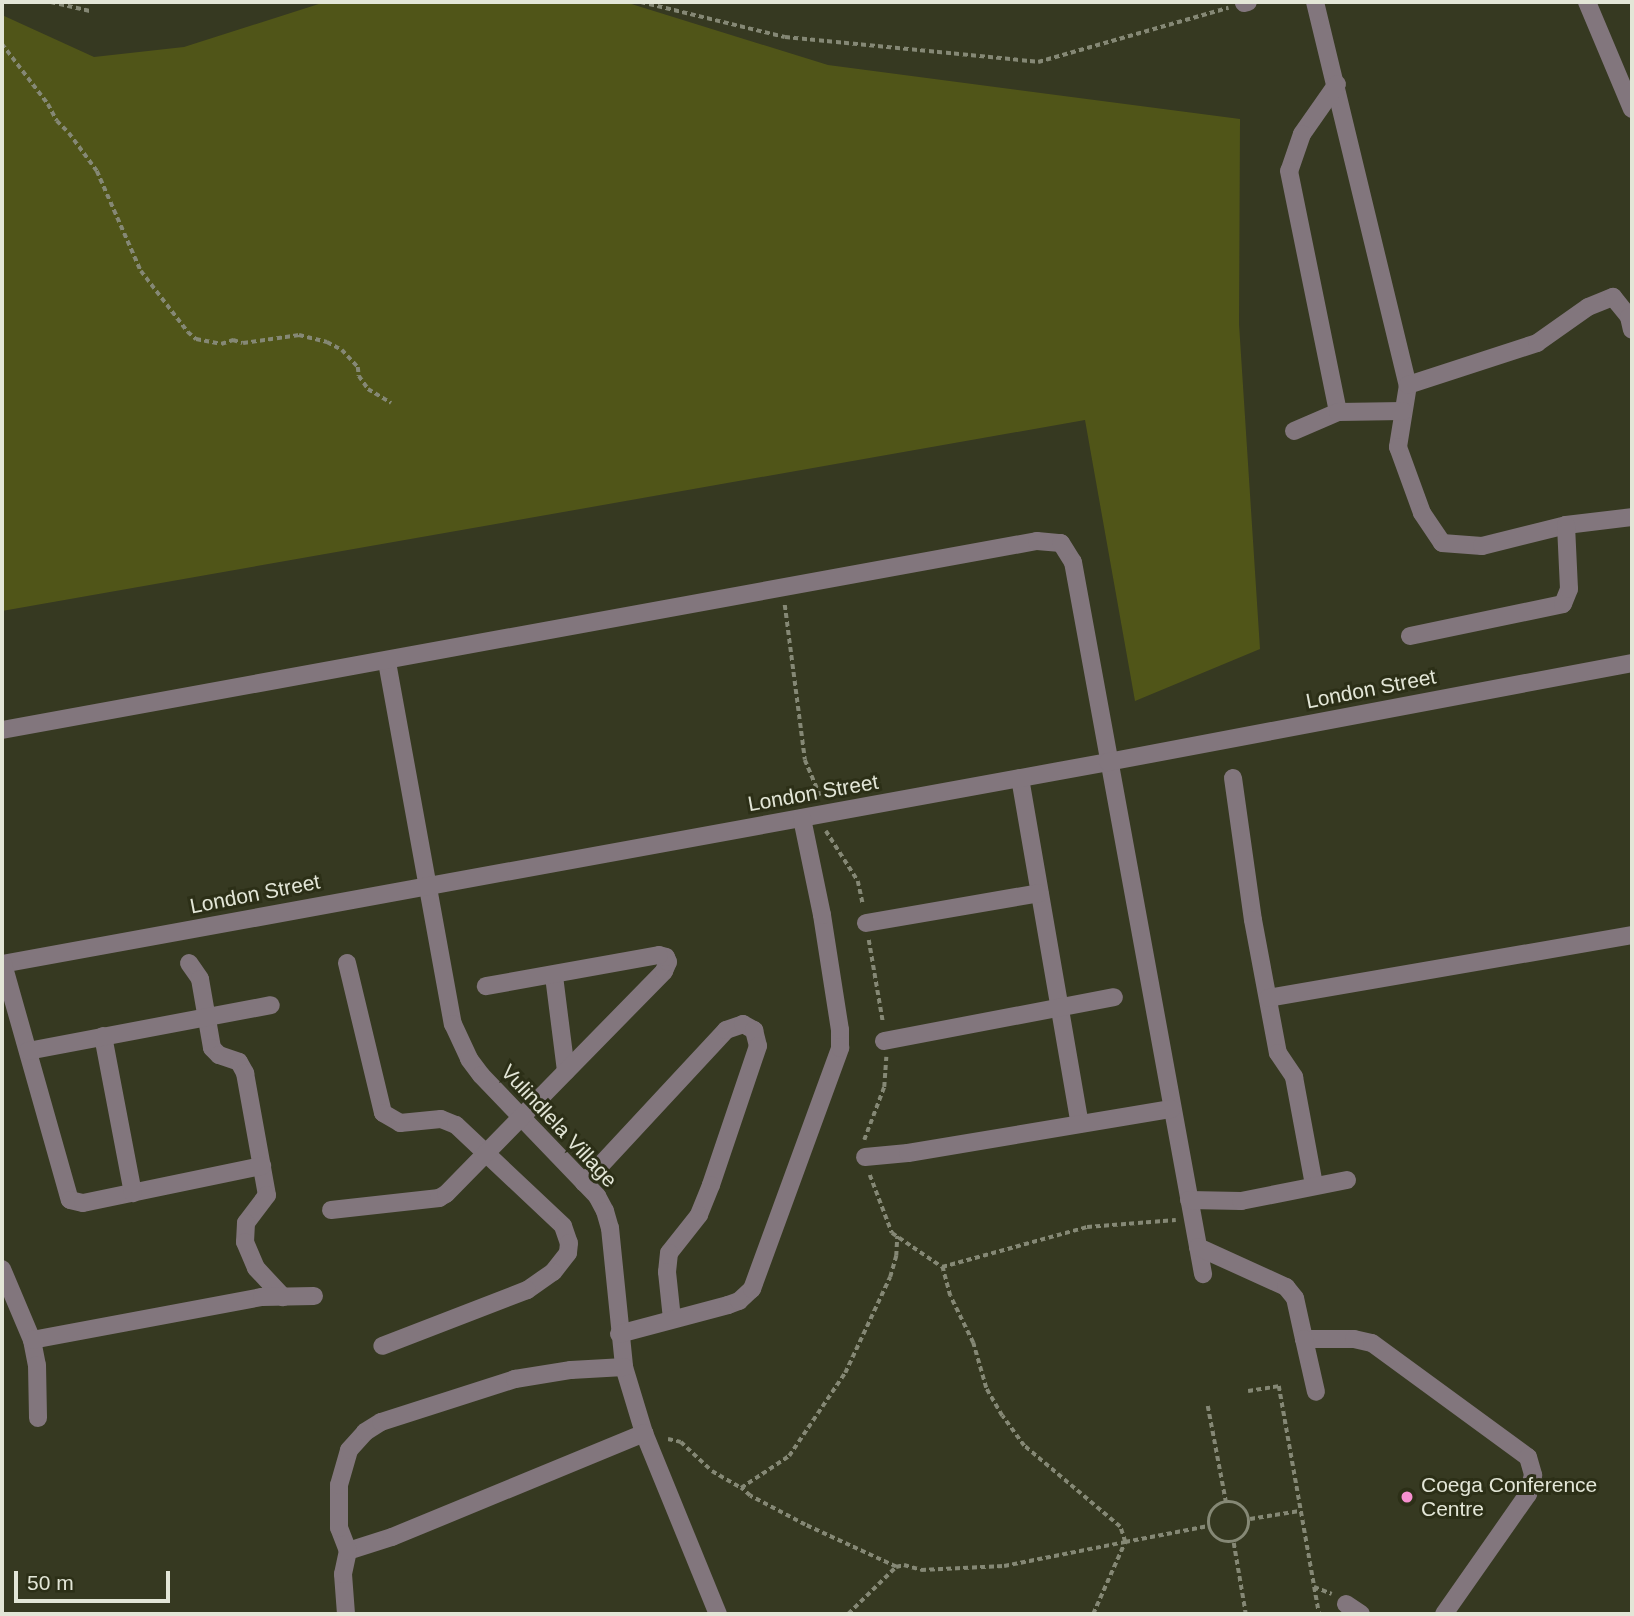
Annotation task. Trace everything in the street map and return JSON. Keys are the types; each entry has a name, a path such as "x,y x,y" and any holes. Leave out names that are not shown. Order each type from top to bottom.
{"street":[{"path":"1315,2 1408,385 1398,447 1422,513 1442,542 1482,546 1566,525 1632,517"},
{"path":"1587,2 1631,104"},
{"path":"1337,84 1302,134 1289,171 1338,412"},
{"path":"1408,385 1537,343 1588,307 1613,297 1629,317 1632,330"},
{"path":"1294,431 1338,412 1403,411"},
{"path":"1410,636 1563,604 1569,589 1566,525"},
{"path":"2,730 1054,540 1065,547 1073,562 1203,1273"},
{"name":"Vulindlela Village","path":"387,662 453,1024 461,1044 481,1075 597,1196 610,1228 624,1367 644,1433 719,1614"},
{"name":"London Street","path":"2,964 1108,762 1632,663"},
{"path":"1020,778 1080,1124"},
{"path":"1233,778 1278,1053 1294,1077 1314,1185"},
{"path":"619,1334 728,1305 739,1301 752,1289 840,1048 840,1030 822,915 802,818"},
{"path":"866,923 1039,892"},
{"path":"1268,998 1632,935"},
{"path":"331,1210 439,1198 452,1189 485,1152 664,971 668,962 666,957 659,956 486,986"},
{"path":"189,963 200,979 205,1017 215,1053 243,1066 267,1195 246,1223 245,1242 256,1268 283,1297"},
{"path":"348,963 383,1113 400,1123 449,1121 563,1226 568,1234 568,1252 553,1272 527,1290 382,1346"},
{"path":"2,964 70,1200 83,1203 262,1166"},
{"path":"554,975 566,1071"},
{"path":"884,1041 1114,998"},
{"path":"28,1051 271,1005"},
{"path":"584,1182 726,1030 743,1024 754,1030 758,1046 712,1185 699,1216 669,1253 667,1272 672,1319"},
{"path":"103,1036 133,1193"},
{"path":"865,1157 908,1153 1171,1109"},
{"path":"1189,1200 1241,1200 1347,1180"},
{"path":"1198,1247 1286,1287 1295,1298 1316,1392"},
{"path":"2,1269 32,1340 37,1365 38,1418"},
{"path":"32,1340 262,1297 314,1296"},
{"path":"1304,1339 1354,1339 1372,1343 1528,1457 1533,1475 1528,1494 1444,1614"},
{"path":"346,1614 343,1574 348,1551 339,1528 339,1485 349,1450 373,1426 515,1379 571,1370 624,1367"},
{"path":"348,1551 392,1537 644,1433"},
{"path":"1346,1604 1361,1614"}],"path":[{"path":"51,2 90,11"},
{"path":"641,2 785,37 1038,62 1125,40 1246,2"},
{"path":"2,44 97,171 141,271 188,332 196,339 221,344 233,340 243,343 299,335 327,342 342,349 358,367 359,376 368,389 391,402"},
{"path":"741,1488 789,1456 845,1373 890,1277 896,1256 897,1236"},
{"path":"942,1267 950,1296 973,1343 986,1388 1002,1416 1024,1446 1120,1527 1125,1542 1093,1614"},
{"path":"1248,1391 1279,1386 1319,1614"},
{"path":"1208,1405 1226,1501"},
{"path":"644,1433 681,1443 712,1471 750,1496 896,1567"},
{"path":"1226,1501 1237,1503 1246,1510 1250,1519 1243,1537 1234,1543 1223,1542 1213,1536 1208,1526 1209,1515 1216,1506 1226,1501"},
{"path":"1250,1519 1299,1511"},
{"path":"848,1614 896,1567 904,1565 921,1570 1004,1566 1208,1526"},
{"path":"1234,1543 1246,1614"}],"green space":[{"path":"325,2 625,2 828,65 1240,119 1239,324 1260,649 1135,701 1085,420 2,611 2,15 94,57 184,47"}],"place":[{"name":"Coega Conference Centre","path":"1407,1497"}]}
